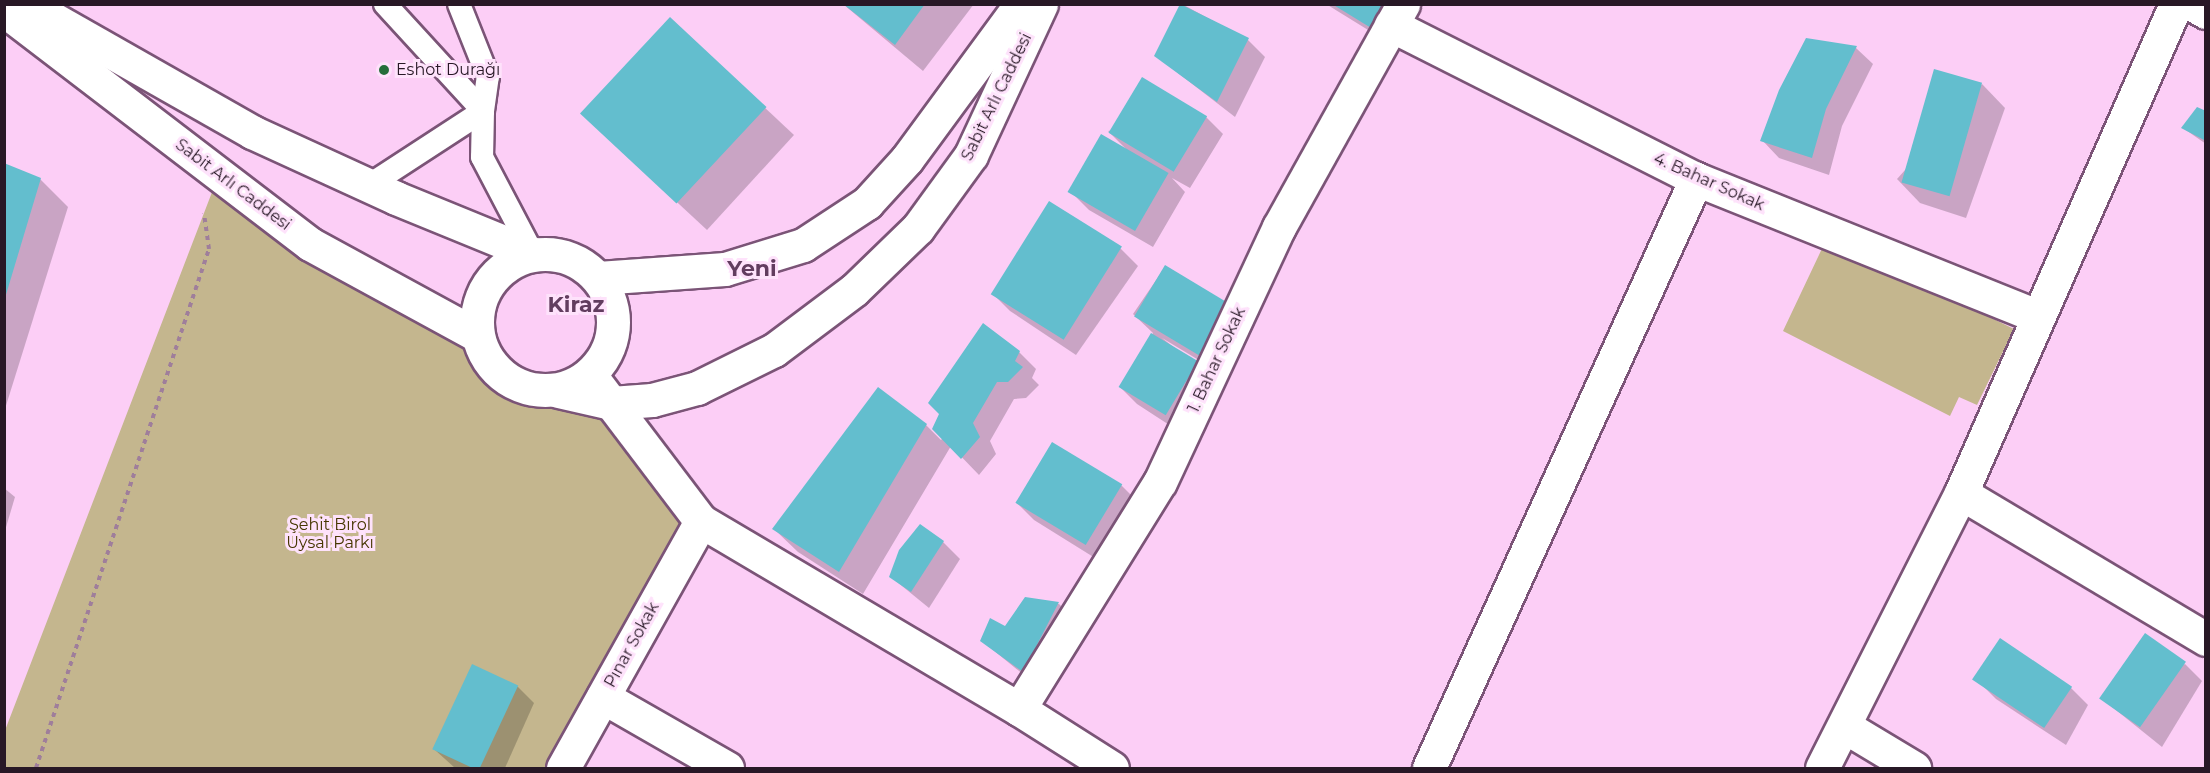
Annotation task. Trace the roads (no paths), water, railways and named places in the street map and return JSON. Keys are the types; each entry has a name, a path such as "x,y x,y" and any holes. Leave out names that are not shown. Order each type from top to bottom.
{"street":[{"name":"Sabit Arlı Caddesi","path":"27,4 252,132 368,186 533,254 564,255 598,278 725,268 803,245 867,203 907,159 1021,4"},
{"name":"Sabit Arlı Caddesi","path":"533,254 501,269 480,296 477,334 492,367 522,388 558,390 611,403 652,400 697,388 774,350 854,290 918,228 970,155 1041,4"},
{"path":"1822,768 1961,493 2176,4"},
{"path":"2192,4 2205,12"},
{"name":"Sabit Arlı Caddesi","path":"4,10 310,244 477,334"},
{"name":"4. Bahar Sokak","path":"1397,15 1696,179 2037,316"},
{"name":"1. Bahar Sokak","path":"1019,709 1160,482 1279,227 1397,15"},
{"path":"1429,768 1696,179"},
{"path":"598,278 614,312 610,346 590,375 701,521 1019,709 1112,768"},
{"name":"Sabit Arlı Caddesi","path":"558,390 590,375"},
{"path":"1961,493 2205,639"},
{"name":"Pınar Sokak","path":"563,768 701,521"},
{"path":"603,698 727,768"},
{"path":"1844,726 1914,768"}],"lane":[{"path":"385,4 483,111"},
{"path":"459,4 488,78 483,111 482,157 533,254"},
{"path":"368,186 483,111"}],"place":[{"name":"Eshot Durağı","path":"384,70"}],"district":[{"name":"Yeni","path":"752,269"},
{"name":"Kiraz","path":"576,305"}],"park label":[{"name":"Şehit Birol Uysal Parkı","path":"330,534"}]}
